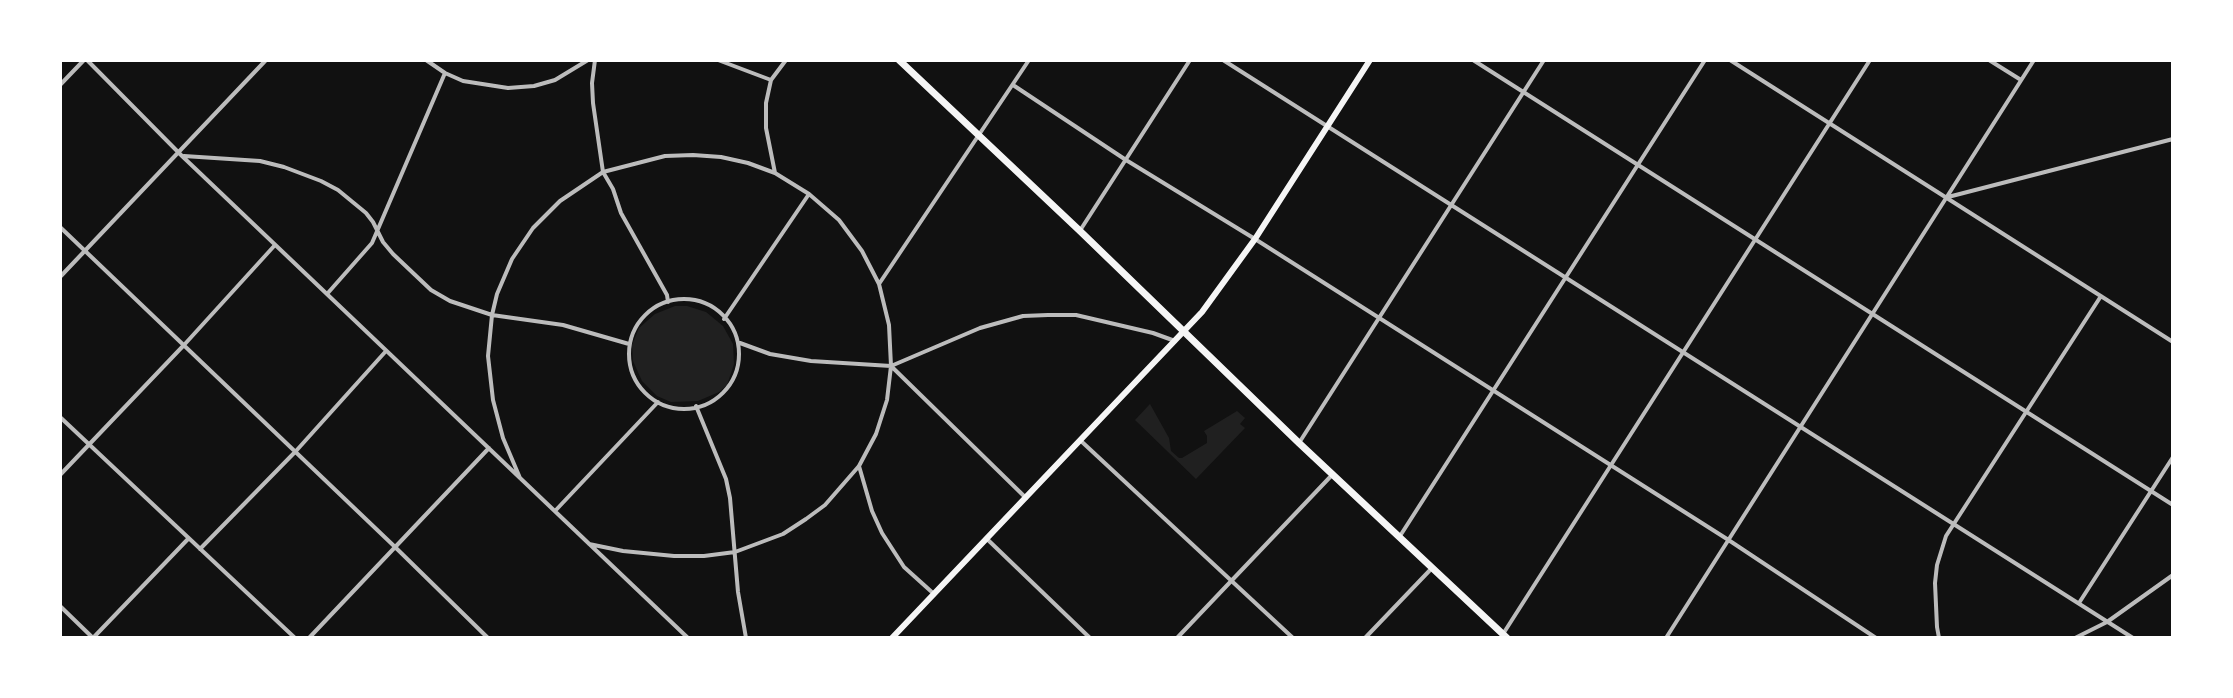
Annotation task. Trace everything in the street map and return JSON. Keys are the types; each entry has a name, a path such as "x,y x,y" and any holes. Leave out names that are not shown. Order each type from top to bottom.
{"main road":[{"path":"899,60 1332,475 1505,636"},
{"path":"894,637 1202,312 1255,239 1370,60"}],"street":[{"path":"60,85 85,60 688,638"},
{"path":"60,277 181,155 266,60"},
{"path":"426,60 463,81 508,88 555,80 588,60"},
{"path":"595,60 593,103 603,172 668,302"},
{"path":"718,60 771,80"},
{"path":"775,173 765,115 771,80 786,60"},
{"path":"879,284 1029,60"},
{"path":"1080,231 1190,60"},
{"path":"1223,60 2133,638"},
{"path":"1473,60 2173,505"},
{"path":"1299,443 1544,60"},
{"path":"1400,538 1705,60"},
{"path":"1730,60 2173,342"},
{"path":"1505,636 1870,60"},
{"path":"1989,60 2021,80"},
{"path":"1666,638 2034,60"},
{"path":"327,294 363,255 378,231 445,73"},
{"path":"1013,85 1126,160 1727,539 1876,638"},
{"path":"1946,197 2173,139"},
{"path":"181,155 260,161 303,173 338,190 354,202 373,222 393,254 431,290 450,301 492,315 563,325 629,344"},
{"path":"520,478 503,438 493,400 488,356 492,315 512,259 533,228 560,201 603,172 637,161 693,155 721,157 775,173 809,194 839,220 862,251 879,284 889,325 891,366 887,400 876,434 859,466 825,505 806,519 783,534 735,552 674,556 589,544"},
{"path":"724,319 809,194"},
{"path":"60,227 488,638"},
{"path":"60,475 275,245"},
{"path":"1939,638 1935,604 1937,565 1946,536 2101,296"},
{"path":"684,300 712,309 724,319 740,343 737,371 730,388 722,396 696,406 674,407 658,402 643,389 630,366 629,344 642,317 668,302 684,300"},
{"path":"740,343 770,354 811,361 891,366 980,328 1023,316 1076,315 1175,341"},
{"path":"200,549 296,451 386,351"},
{"path":"891,366 1026,498"},
{"path":"555,511 658,402"},
{"path":"696,406 726,479 746,638"},
{"path":"60,417 295,638"},
{"path":"1081,441 1293,638"},
{"path":"309,638 489,448"},
{"path":"2079,604 2173,457"},
{"path":"859,466 872,511 889,545 904,567 934,594"},
{"path":"1177,638 1332,475"},
{"path":"60,606 93,638 189,538"},
{"path":"987,539 1090,638"},
{"path":"1365,638 1432,568"},
{"path":"2075,638 2107,622 2173,575"}],"shaded area":[{"path":"675,306 706,312 723,326 733,344 734,364 727,385 698,401 671,402 657,396 642,381 633,361 632,345 639,328 655,314"},
{"path":"1150,404 1169,438 1171,451 1179,458 1207,443 1204,431 1237,411 1245,418 1240,424 1245,428 1196,479 1135,420"}]}
